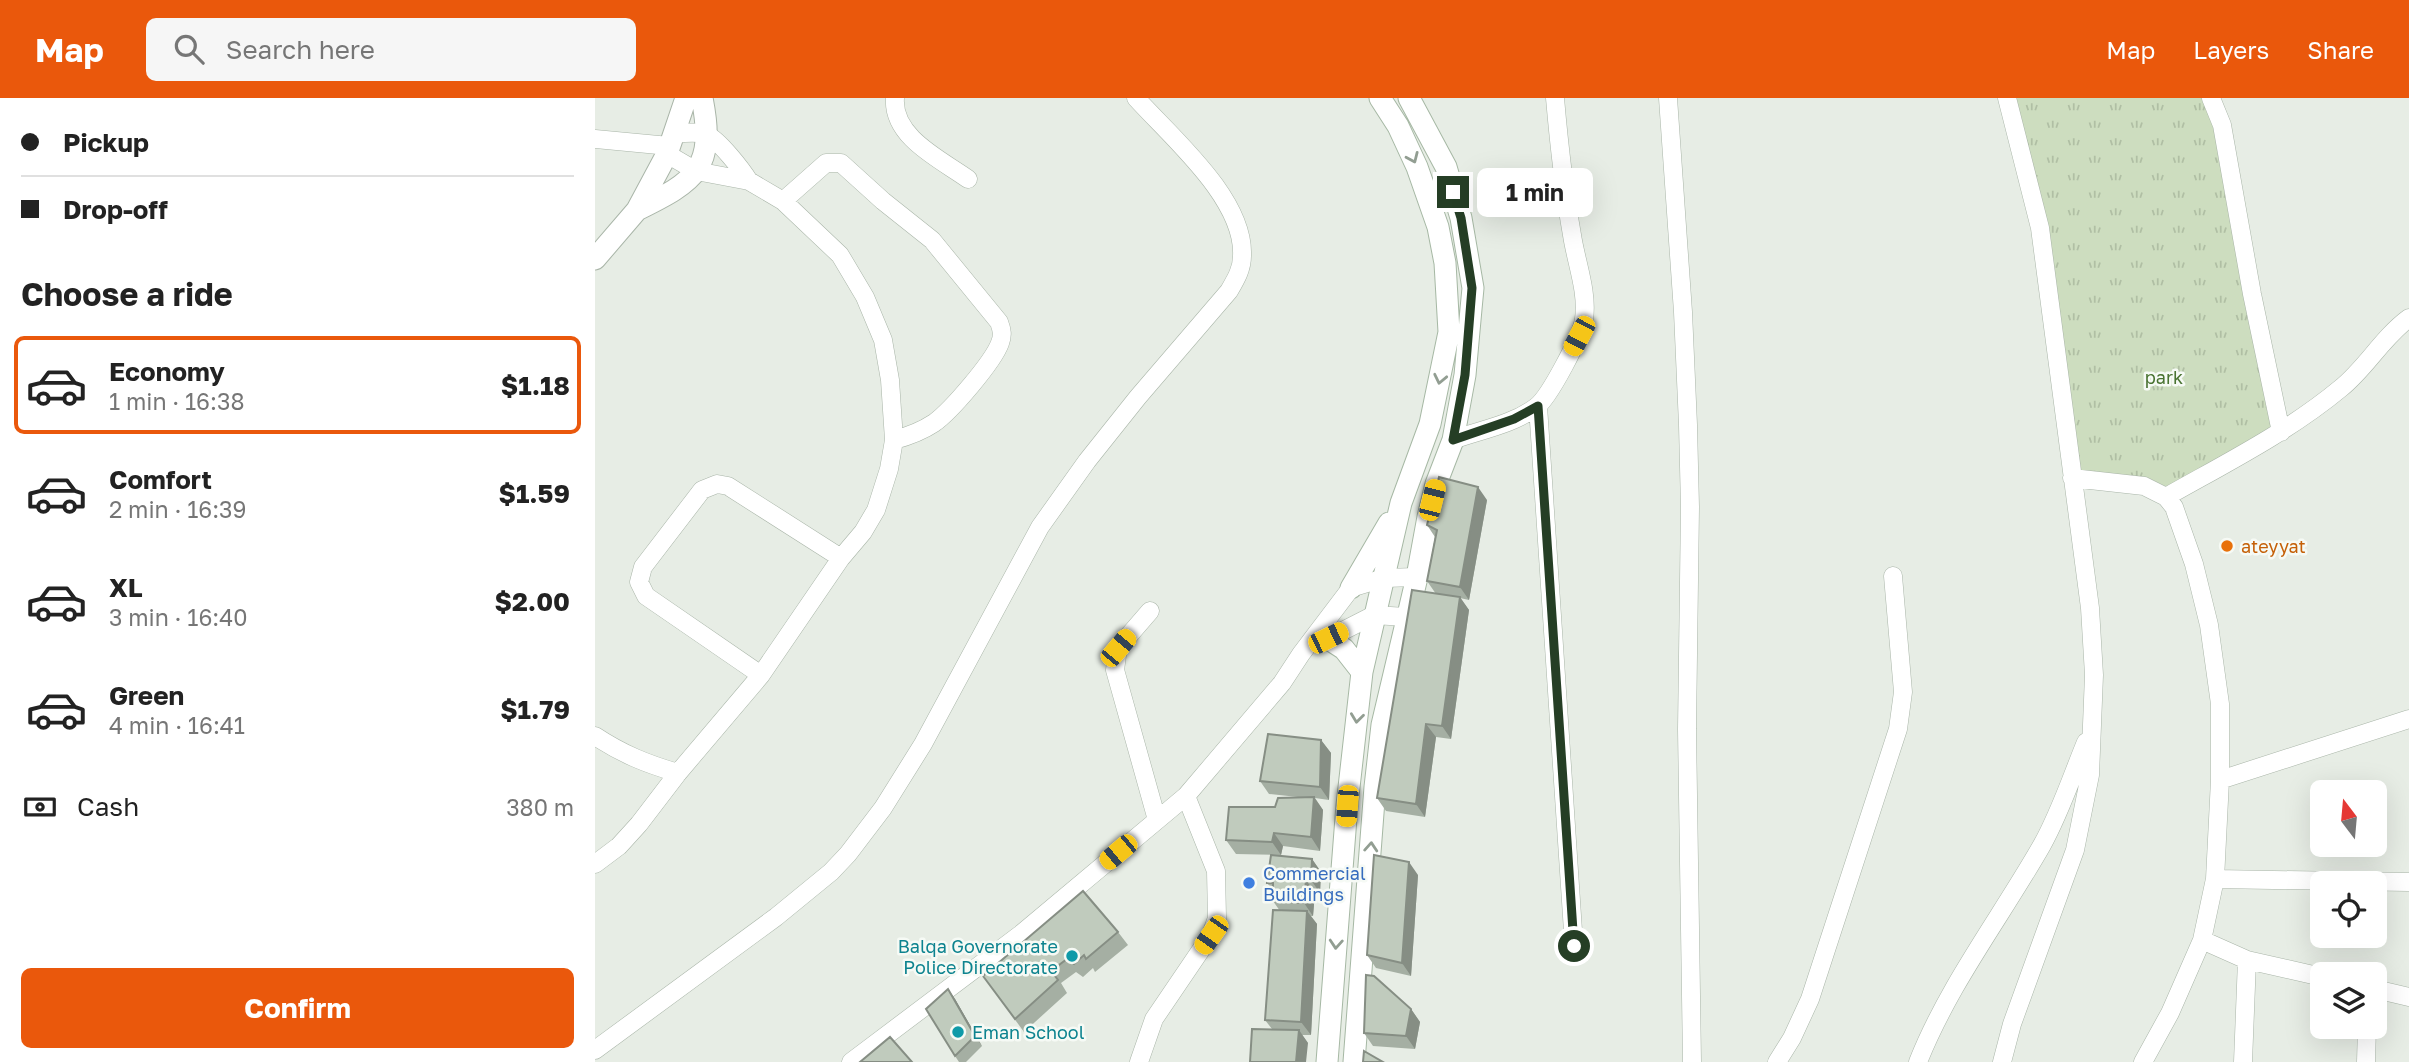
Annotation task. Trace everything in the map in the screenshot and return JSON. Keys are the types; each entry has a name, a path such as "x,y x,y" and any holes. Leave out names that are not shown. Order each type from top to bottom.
{"main road":[{"path":"595,259 637,211 670,145 686,98"},
{"path":"637,211 672,192 696,171 705,153 708,135 702,98"},
{"path":"1327,1062 1347,806 1362,673 1401,503 1430,424 1449,331 1445,263 1438,227 1417,167 1398,126 1380,98"},
{"path":"1354,1062 1382,725 1436,484 1453,440 1465,375 1472,288 1461,218 1446,167 1409,98"},
{"path":"1398,126 1421,118"},
{"path":"1351,588 1401,503"},
{"path":"1328,638 1344,649 1362,673"}],"street":[{"path":"895,98 894,110 910,137 968,180"},
{"path":"595,1050 776,917 831,872 848,854 883,808 923,744 1039,527 1138,397 1229,291 1239,273 1243,255 1241,237 1233,218 1193,155 1136,98"},
{"path":"1453,440 1514,419 1538,406 1573,347 1584,319 1582,281 1566,199 1555,98"},
{"path":"1668,98 1688,425 1690,507 1687,729 1692,1062"},
{"path":"2002,1062 2012,1024 2075,850 2090,775 2094,675 2090,608 2040,228 2007,98"},
{"path":"2211,98 2222,125 2252,294 2281,432"},
{"path":"595,139 670,145 690,133 708,135 732,158 749,181"},
{"path":"595,864 619,846 761,675 841,558 853,545 876,510 889,469 894,440 890,380 883,340 865,297 840,255 783,201 749,181 696,171 670,145"},
{"path":"783,201 826,163 841,163 932,240 999,322 1002,332 1000,344 949,410 922,430 894,440"},
{"path":"2166,497 2281,432 2344,386 2393,331 2409,318"},
{"path":"1538,406 1574,946"},
{"path":"2071,478 2144,486 2166,497 2174,507 2194,564 2209,625 2220,704 2220,780 2214,879 2202,940 2170,1013 2143,1062"},
{"path":"761,675 646,596 639,582 643,567 702,490 717,484 728,486 841,558"},
{"path":"1777,1062 1792,1038 1810,999 1898,729 1903,692 1893,576"},
{"path":"851,1062 1021,934 1186,796 1276,691 1351,588 1384,578 1417,578"},
{"path":"1150,611 1118,648 1115,670 1157,820"},
{"path":"1301,654 1374,615 1406,617"},
{"path":"2220,780 2409,719"},
{"path":"1918,1062 1963,974 2043,842 2091,732"},
{"path":"595,736 625,755 678,773"},
{"path":"1139,1062 1154,1019 1211,935 1217,918 1216,871 1186,796"},
{"path":"2214,879 2409,882"},
{"path":"2202,940 2247,960 2310,974"},
{"path":"2243,1062 2247,960"},
{"path":"2387,992 2409,997"},
{"path":"2366,1062 2367,1039"}],"green space":[{"name":"park","path":"2007,98 2209,98 2281,432 2166,497 2072,478 2046,271"}],"building":[{"path":"1439,477 1478,487 1460,587 1427,581 1437,530 1427,525"},
{"path":"1412,590 1460,597 1442,726 1426,724 1416,804 1377,798"},
{"path":"1268,734 1321,740 1320,787 1260,781"},
{"path":"1314,797 1311,837 1274,833 1272,842 1226,840 1229,807 1275,807 1278,798"},
{"path":"1271,855 1312,859 1311,880 1306,880 1304,903 1273,901 1273,883 1267,883"},
{"path":"1374,855 1409,862 1402,963 1367,955"},
{"name":"Balqa Governorate Police Directorate","path":"1083,891 1118,932 1086,959 1084,955 1074,964 1067,959 1051,971 1058,980 1015,1019 983,976"},
{"path":"1273,910 1307,911 1301,1022 1265,1020"},
{"path":"1366,975 1374,976 1411,1009 1406,1036 1364,1033"},
{"name":"Eman School","path":"948,989 975,1036 955,1056 926,1009"},
{"path":"1252,1029 1299,1030 1296,1062 1250,1062"},
{"path":"890,1037 912,1062 860,1062"},
{"path":"1364,1051 1383,1062 1363,1062"}],"place":[{"name":"ateyyat","path":"2227,546"},
{"name":"Commercial Buildings","path":"1249,883"},
{"name":"Balqa Governorate Police Directorate","path":"1072,956"},
{"name":"Eman School","path":"958,1032"}],"route":[{"path":"1453,192 1461,218 1472,288 1465,375 1453,440 1514,419 1538,406 1574,946"}]}
